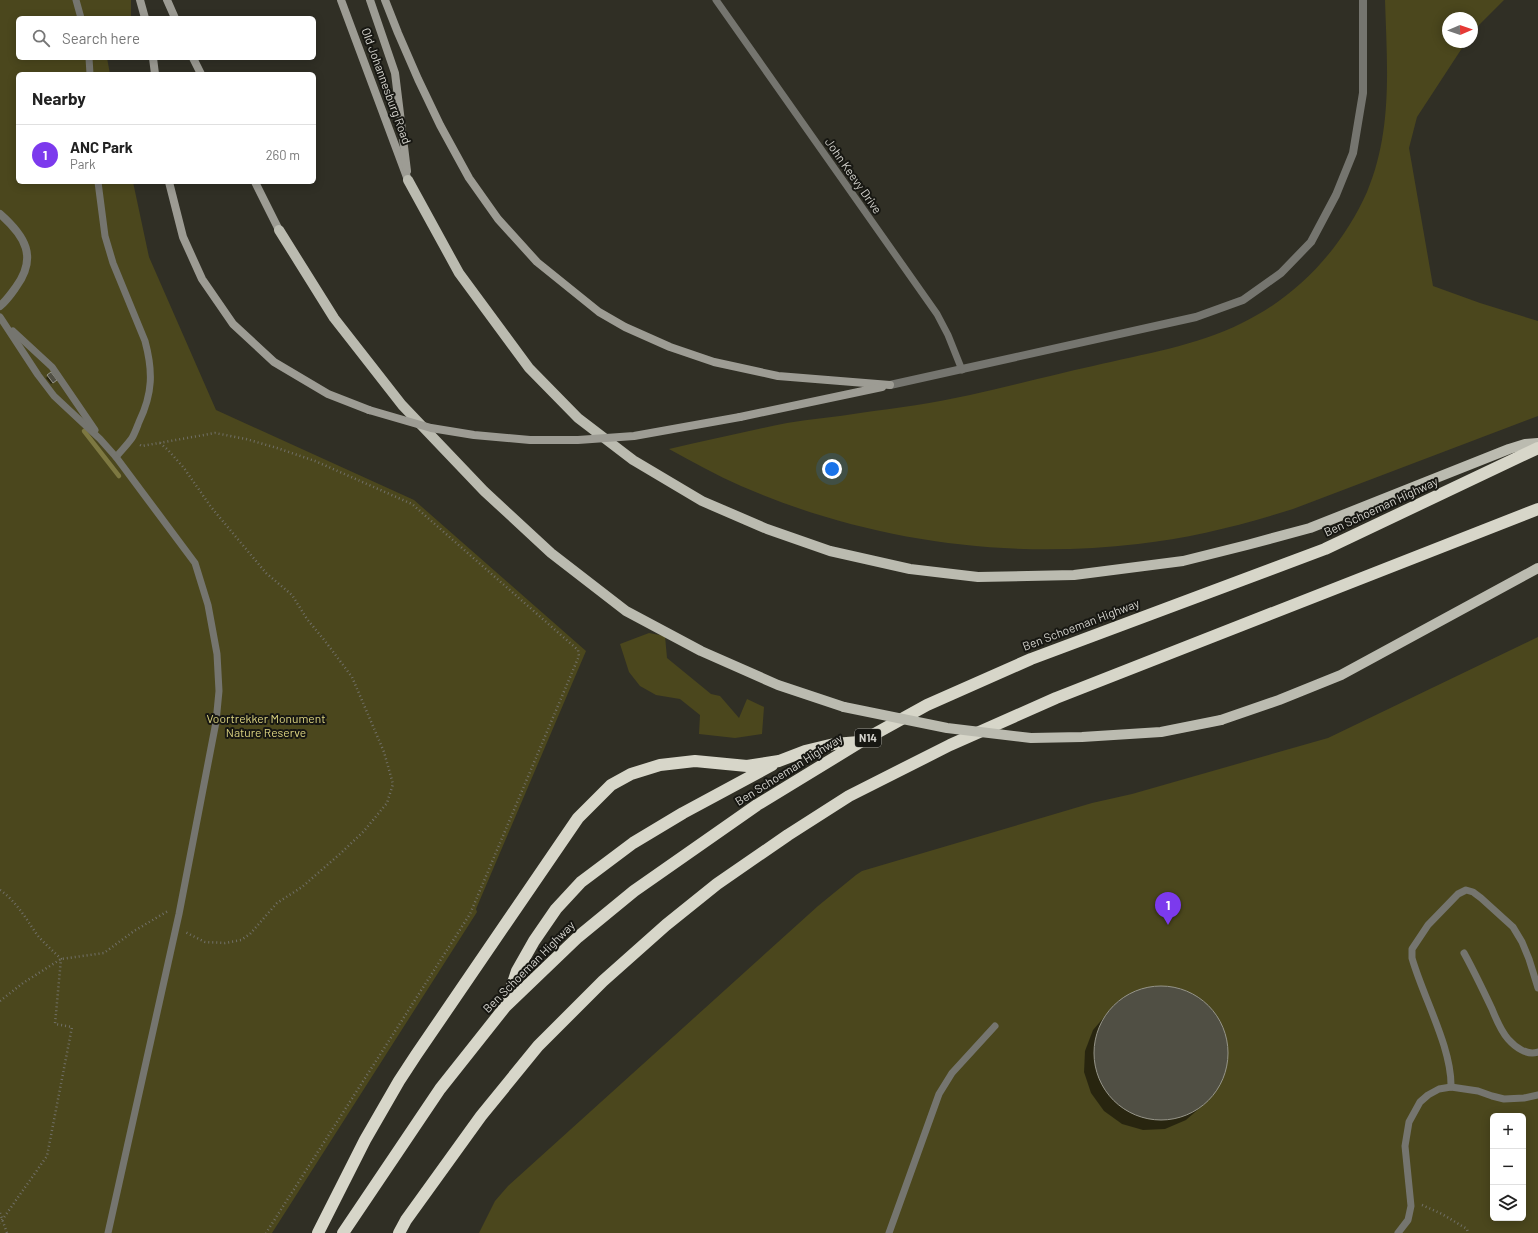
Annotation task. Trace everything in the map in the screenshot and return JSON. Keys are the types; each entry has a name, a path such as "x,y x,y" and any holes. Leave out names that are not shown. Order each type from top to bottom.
{"highway":[{"name":"Ben Schoeman Highway","path":"343,1233 440,1089 505,1007 578,937 634,891 757,805 862,741 927,705 1031,658 1325,549 1538,448"},
{"path":"399,1233 406,1220 481,1116 538,1046 603,981 666,925 717,884 849,796 950,745 1056,698 1538,509"},
{"path":"318,1233 365,1140 399,1081 578,818 611,785 631,774 660,765 695,761 747,766 779,760 805,751 834,744 862,741"},
{"path":"505,1007 517,971 534,941 556,909 582,882 633,843 683,813 779,760"}],"main road":[{"path":"140,0 144,16"},
{"path":"167,0 175,16"},
{"name":"Old Johannesburg Road","path":"341,0 408,180"},
{"path":"370,0 395,73 408,180 460,274 529,368 578,418 633,460 702,500 767,529 830,551 910,569 978,577 1074,576 1183,560 1310,528 1509,449 1525,444 1538,443"},
{"path":"385,0 418,79 440,125 469,178 498,219 537,262 599,312 625,327 670,347 714,362 778,376 890,385"},
{"path":"153,60 155,72"},
{"path":"194,60 199,72"},
{"path":"170,184 183,237 202,279 233,324 274,362 328,394 369,410 431,428 474,435 530,440 578,440 634,436 740,417 890,385"},
{"path":"256,184 280,230 334,318 402,405 484,491 551,554 626,611 701,652 778,685 844,707 947,728 1031,738 1082,738 1161,732 1221,720 1279,700 1341,675 1538,568"}],"street":[{"path":"890,385 1196,317 1243,300 1281,273 1311,242 1336,195 1353,153 1363,93 1363,0"},
{"path":"0,214 24,242 27,248 28,257 24,276 6,301 0,306"}],"lane":[{"path":"76,0 80,16"},
{"name":"John Keevy Drive","path":"716,0 937,314 948,334 962,370"},
{"path":"89,60 90,72"},
{"path":"98,184 105,236 113,264 141,329 149,354 151,375 149,396 144,412 132,438 116,457"},
{"path":"0,317 52,367 100,439"},
{"path":"6,324 38,376 54,396 100,439 116,457 194,563 208,605 217,654 219,691 216,722 178,914 108,1233"},
{"path":"1451,1087 1451,1079 1443,1044 1412,958 1412,949 1428,925 1458,894 1466,890 1473,892 1513,927 1522,942 1529,959 1538,988"},
{"path":"1464,953 1508,1039 1517,1047 1526,1052 1538,1052"},
{"path":"889,1233 939,1094 952,1073 995,1026"},
{"path":"1398,1233 1408,1220 1411,1206 1405,1146 1409,1122 1420,1102 1428,1094 1439,1089 1451,1087 1478,1091 1504,1099 1524,1098 1538,1095"}],"path":[{"path":"132,438 142,446 180,438 215,433 246,439 315,461 412,504 578,650 579,656 470,914 266,1233"},
{"path":"160,443 184,468 211,507 266,573 292,595 307,619 335,653 352,677 384,752 392,784 387,803 364,831 302,887 277,903 250,934 241,940 225,943 205,942 175,928"},
{"path":"0,890 7,895 25,916 39,937 60,959 55,1024 72,1027 47,1156 0,1223"},
{"path":"0,1001 23,983 60,959 104,953 134,931 168,911 178,914"},
{"path":"1411,1206 1420,1205 1442,1214 1467,1229 1468,1233"},
{"path":"0,1213 7,1233"}],"green space":[{"name":"Voortrekker Monument Nature Reserve","path":"0,0 131,0 131,16 16,16 16,60 107,60 110,72 16,72 16,184 133,184 149,257 216,410 414,500 586,651 476,909 477,912 272,1233 0,1233"},
{"path":"1385,0 1504,0 1478,26 1478,12 1442,12 1442,48 1462,48 1417,117 1409,148 1433,286 1480,303 1538,321 1538,416 1274,515 1236,526 1178,538 1138,544 1088,548 1037,549 986,547 936,541 886,532 836,520 788,505 732,482 669,449 787,423 915,405 985,392 1188,344 1224,331 1262,312 1282,299 1300,284 1331,251 1357,213 1367,192 1375,169 1385,121 1387,49"},
{"path":"649,633 665,636 667,658 711,694 720,696 739,718 747,699 764,707 762,734 735,738 699,734 700,715 680,699 656,695 640,686 629,672 620,644"},
{"path":"1538,637 1538,1233 479,1233 495,1201 508,1186 818,906 856,875 862,871 1092,803 1132,794 1328,738"}],"building":[{"path":"51,372 57,380 53,383 47,375"},
{"path":"1168,986 1193,994 1204,1001 1213,1010 1223,1027 1227,1040 1227,1066 1223,1079 1213,1096 1204,1105 1187,1115 1174,1119 1154,1120 1129,1112 1118,1105 1109,1096 1099,1079 1095,1066 1094,1046 1102,1021 1109,1010 1118,1001 1135,991 1148,987"}],"waterway":[{"path":"84,431 119,476"}],"place":[{"name":"ANC Park","path":"1168,925"}]}
